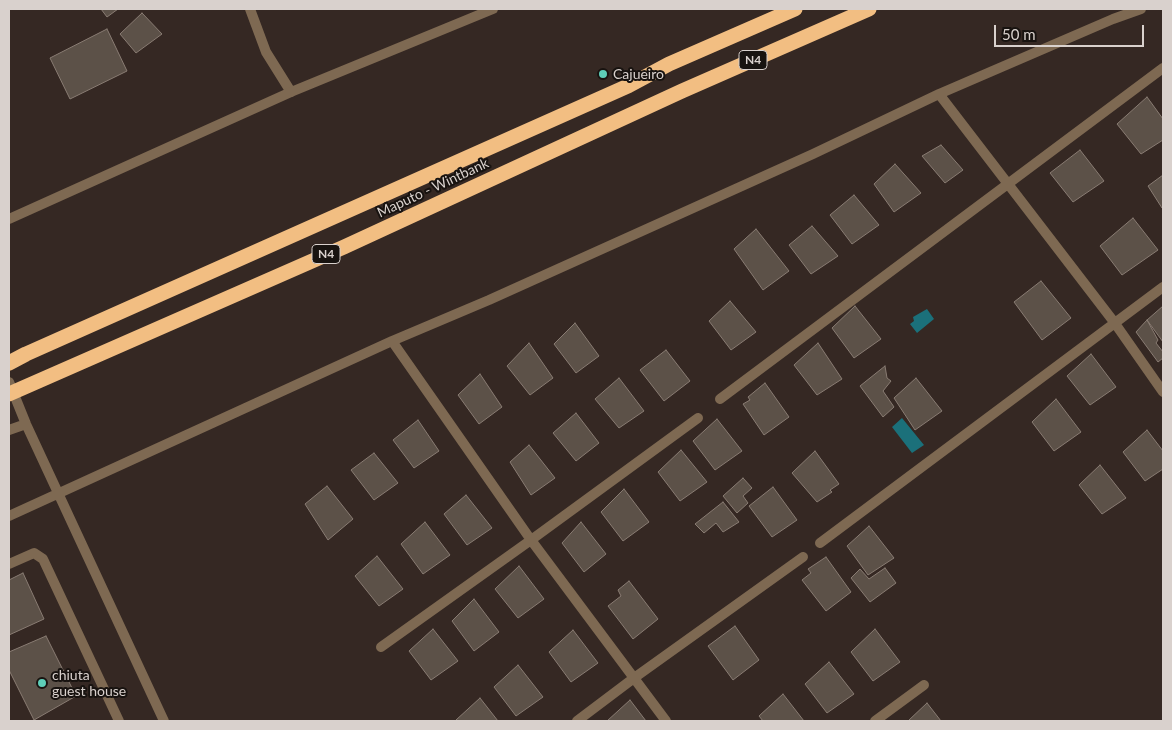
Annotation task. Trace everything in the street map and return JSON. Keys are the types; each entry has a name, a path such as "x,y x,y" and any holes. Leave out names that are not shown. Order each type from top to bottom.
{"highway":[{"name":"Maputo - Wintbank","path":"9,363 628,86 670,64 795,9"},
{"name":"Maputo - Wintbank","path":"10,389 344,246 637,112 869,9"}],"street":[{"path":"250,9 266,52 291,92"},
{"path":"9,219 291,92 493,9"},
{"path":"9,516 392,341 489,300 812,154 939,94 1113,19 1141,9"},
{"path":"720,399 1163,68"},
{"path":"939,94 1114,322 1163,392"},
{"path":"820,543 1163,287"},
{"path":"392,341 531,540 666,721"},
{"path":"10,389 164,721"},
{"path":"381,647 698,418"},
{"path":"9,430 26,424"},
{"path":"9,564 34,553 43,559 119,721"},
{"path":"577,721 803,557"},
{"path":"875,721 924,685"}],"water":[{"path":"927,309 934,319 917,333 910,324 914,321 913,317"},
{"path":"902,418 924,445 912,453 892,427"}],"building":[{"path":"101,9 118,9 107,17"},
{"path":"142,13 162,34 136,53 120,34"},
{"path":"107,29 127,71 70,99 50,58"},
{"path":"1147,97 1163,119 1163,140 1141,154 1117,124"},
{"path":"941,145 963,170 945,183 922,156"},
{"path":"1080,150 1104,181 1073,202 1050,173"},
{"path":"895,164 921,193 894,212 874,184"},
{"path":"1163,175 1163,207 1162,208 1148,186"},
{"path":"854,195 879,225 852,244 830,215"},
{"path":"1133,218 1158,250 1122,275 1100,246"},
{"path":"812,226 838,256 811,274 789,245"},
{"path":"756,229 789,271 763,290 734,249"},
{"path":"1041,281 1071,318 1042,340 1014,302"},
{"path":"730,301 756,332 731,350 709,321"},
{"path":"855,306 881,339 854,358 832,328"},
{"path":"1163,306 1163,342 1147,320"},
{"path":"1147,320 1158,340 1156,343 1163,352 1163,358 1158,362 1136,332"},
{"path":"575,323 599,356 576,373 554,344"},
{"path":"529,343 553,378 530,395 507,366"},
{"path":"818,343 842,379 817,395 794,365"},
{"path":"666,350 690,381 664,401 640,370"},
{"path":"1091,354 1116,387 1090,405 1067,376"},
{"path":"885,366 887,378 891,381 883,391 894,407 883,417 860,386"},
{"path":"480,374 502,407 479,424 458,395"},
{"path":"619,378 644,411 619,428 595,399"},
{"path":"916,378 942,411 915,430 894,398"},
{"path":"765,383 789,417 764,435 743,404 750,400 748,397"},
{"path":"1056,399 1081,432 1054,451 1032,422"},
{"path":"576,413 599,443 576,461 553,433"},
{"path":"717,419 742,451 715,470 693,441"},
{"path":"418,420 439,451 414,468 393,440"},
{"path":"1147,430 1163,451 1163,469 1145,481 1123,452"},
{"path":"529,445 555,478 531,495 510,462"},
{"path":"681,450 707,482 680,501 658,472"},
{"path":"815,451 839,484 830,490 832,492 817,502 792,473"},
{"path":"374,453 398,483 374,500 351,470"},
{"path":"1100,465 1126,498 1102,514 1079,485"},
{"path":"743,478 752,488 743,496 748,503 737,513 723,496"},
{"path":"327,486 353,519 328,540 305,504"},
{"path":"773,487 797,520 772,537 749,506"},
{"path":"624,489 649,522 623,541 601,512"},
{"path":"466,495 492,528 467,545 444,514"},
{"path":"723,502 739,522 723,532 716,523 704,533 695,524"},
{"path":"425,522 450,555 423,574 401,544"},
{"path":"581,522 606,554 584,572 562,543"},
{"path":"869,526 894,558 868,575 847,546"},
{"path":"377,556 403,589 379,606 355,576"},
{"path":"826,557 851,592 826,611 802,580 811,573 808,569"},
{"path":"519,566 544,599 518,618 495,589"},
{"path":"885,568 896,583 870,602 851,578 860,569 869,579"},
{"path":"23,573 44,619 9,635 9,580"},
{"path":"629,581 658,619 633,639 608,606 621,596 618,590"},
{"path":"474,599 499,632 474,651 452,621"},
{"path":"735,626 759,660 733,680 708,646"},
{"path":"433,629 458,661 431,680 409,651"},
{"path":"875,629 900,662 873,681 851,652"},
{"path":"573,630 598,663 571,682 549,652"},
{"name":"chiuta guest house","path":"46,636 76,696 34,720 9,670 9,652"},
{"path":"829,662 854,694 827,713 805,684"},
{"path":"518,665 543,697 516,716 494,687"},
{"path":"783,694 804,721 763,721 759,716"},
{"path":"480,698 498,721 456,720"},
{"path":"630,700 646,721 607,721"},
{"path":"927,703 941,721 908,721"}],"place":[{"name":"Cajueiro","path":"603,74"},
{"name":"chiuta guest house","path":"42,683"}]}
